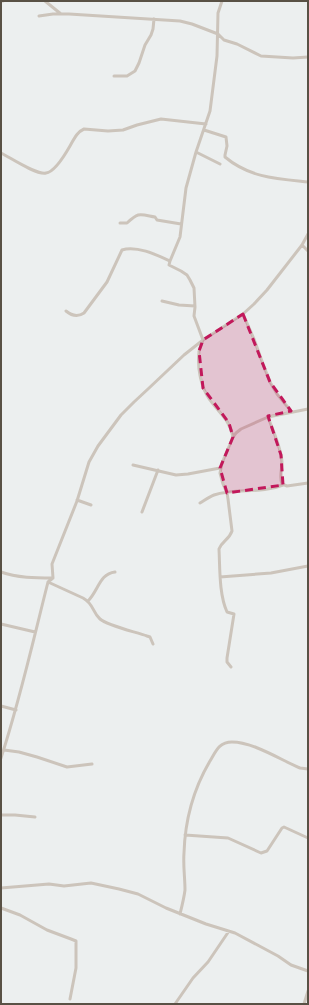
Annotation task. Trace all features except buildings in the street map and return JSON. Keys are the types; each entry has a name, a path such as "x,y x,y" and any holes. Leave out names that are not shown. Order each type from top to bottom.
{"street":[{"path":"45,1 61,14"},
{"path":"169,265 180,237 186,188 210,111 217,56 218,13 222,1"},
{"path":"39,16 61,14 186,22 218,34 224,40 237,44 261,56 293,58 308,57"},
{"path":"114,76 127,76 135,71 145,45 151,35 154,19"},
{"path":"1,153 38,172 45,173 50,172 57,165 80,131 123,130 161,119 206,124"},
{"path":"204,130 226,137 225,157 249,172 260,176 308,182"},
{"path":"196,152 220,164"},
{"path":"120,223 127,223 136,215 141,214 155,217 157,220 181,224"},
{"path":"1,758 16,710 48,582 52,578 52,564 77,500 89,462 98,446 134,402 184,355 203,340 243,314 267,290 288,261 302,245 308,234"},
{"path":"302,245 308,251"},
{"path":"66,311 70,314 76,315 84,313 107,282 122,250 130,248 141,250 170,261"},
{"path":"164,266 169,265 187,275 194,288 194,316 203,340 199,351 200,379 210,400 229,423 232,429 233,437"},
{"path":"162,301 179,306 195,306"},
{"path":"243,314 270,382 277,394 291,411"},
{"path":"231,667 227,662 227,658 234,614 226,612 224,606 220,577 219,549 232,532 227,493 223,484 220,468 233,437 241,429 268,416 308,409"},
{"path":"268,416 281,455 281,483 283,485"},
{"path":"133,464 176,475 220,468"},
{"path":"142,512 158,470"},
{"path":"200,503 214,496 227,493 275,489 283,485 308,483"},
{"path":"77,500 91,505"},
{"path":"220,577 271,573 308,566"},
{"path":"1,572 9,575 52,578"},
{"path":"88,601 95,593 106,574 115,572"},
{"path":"48,582 88,601 96,615 106,623 150,637 153,644"},
{"path":"1,624 35,632"},
{"path":"1,706 16,710"},
{"path":"180,914 185,889 185,835 194,794 207,766 218,748 223,744 233,742 248,745 300,768 308,769"},
{"path":"4,750 19,752 67,767 92,764"},
{"path":"1,815 15,814 35,817"},
{"path":"185,835 228,838 262,853 267,851 284,827 308,838"},
{"path":"1,888 49,884 64,886 91,883 138,894 180,914 247,938 291,965 308,971"},
{"path":"1,908 20,915 46,930 76,941 76,968 70,999"},
{"path":"175,1004 193,978 208,962 229,931"},
{"path":"304,1004 308,991"}],"highlighted area":[{"path":"243,314 270,382 291,411 268,416 281,455 283,485 227,493 220,468 233,437 229,423 203,388 199,351 203,340"}]}
